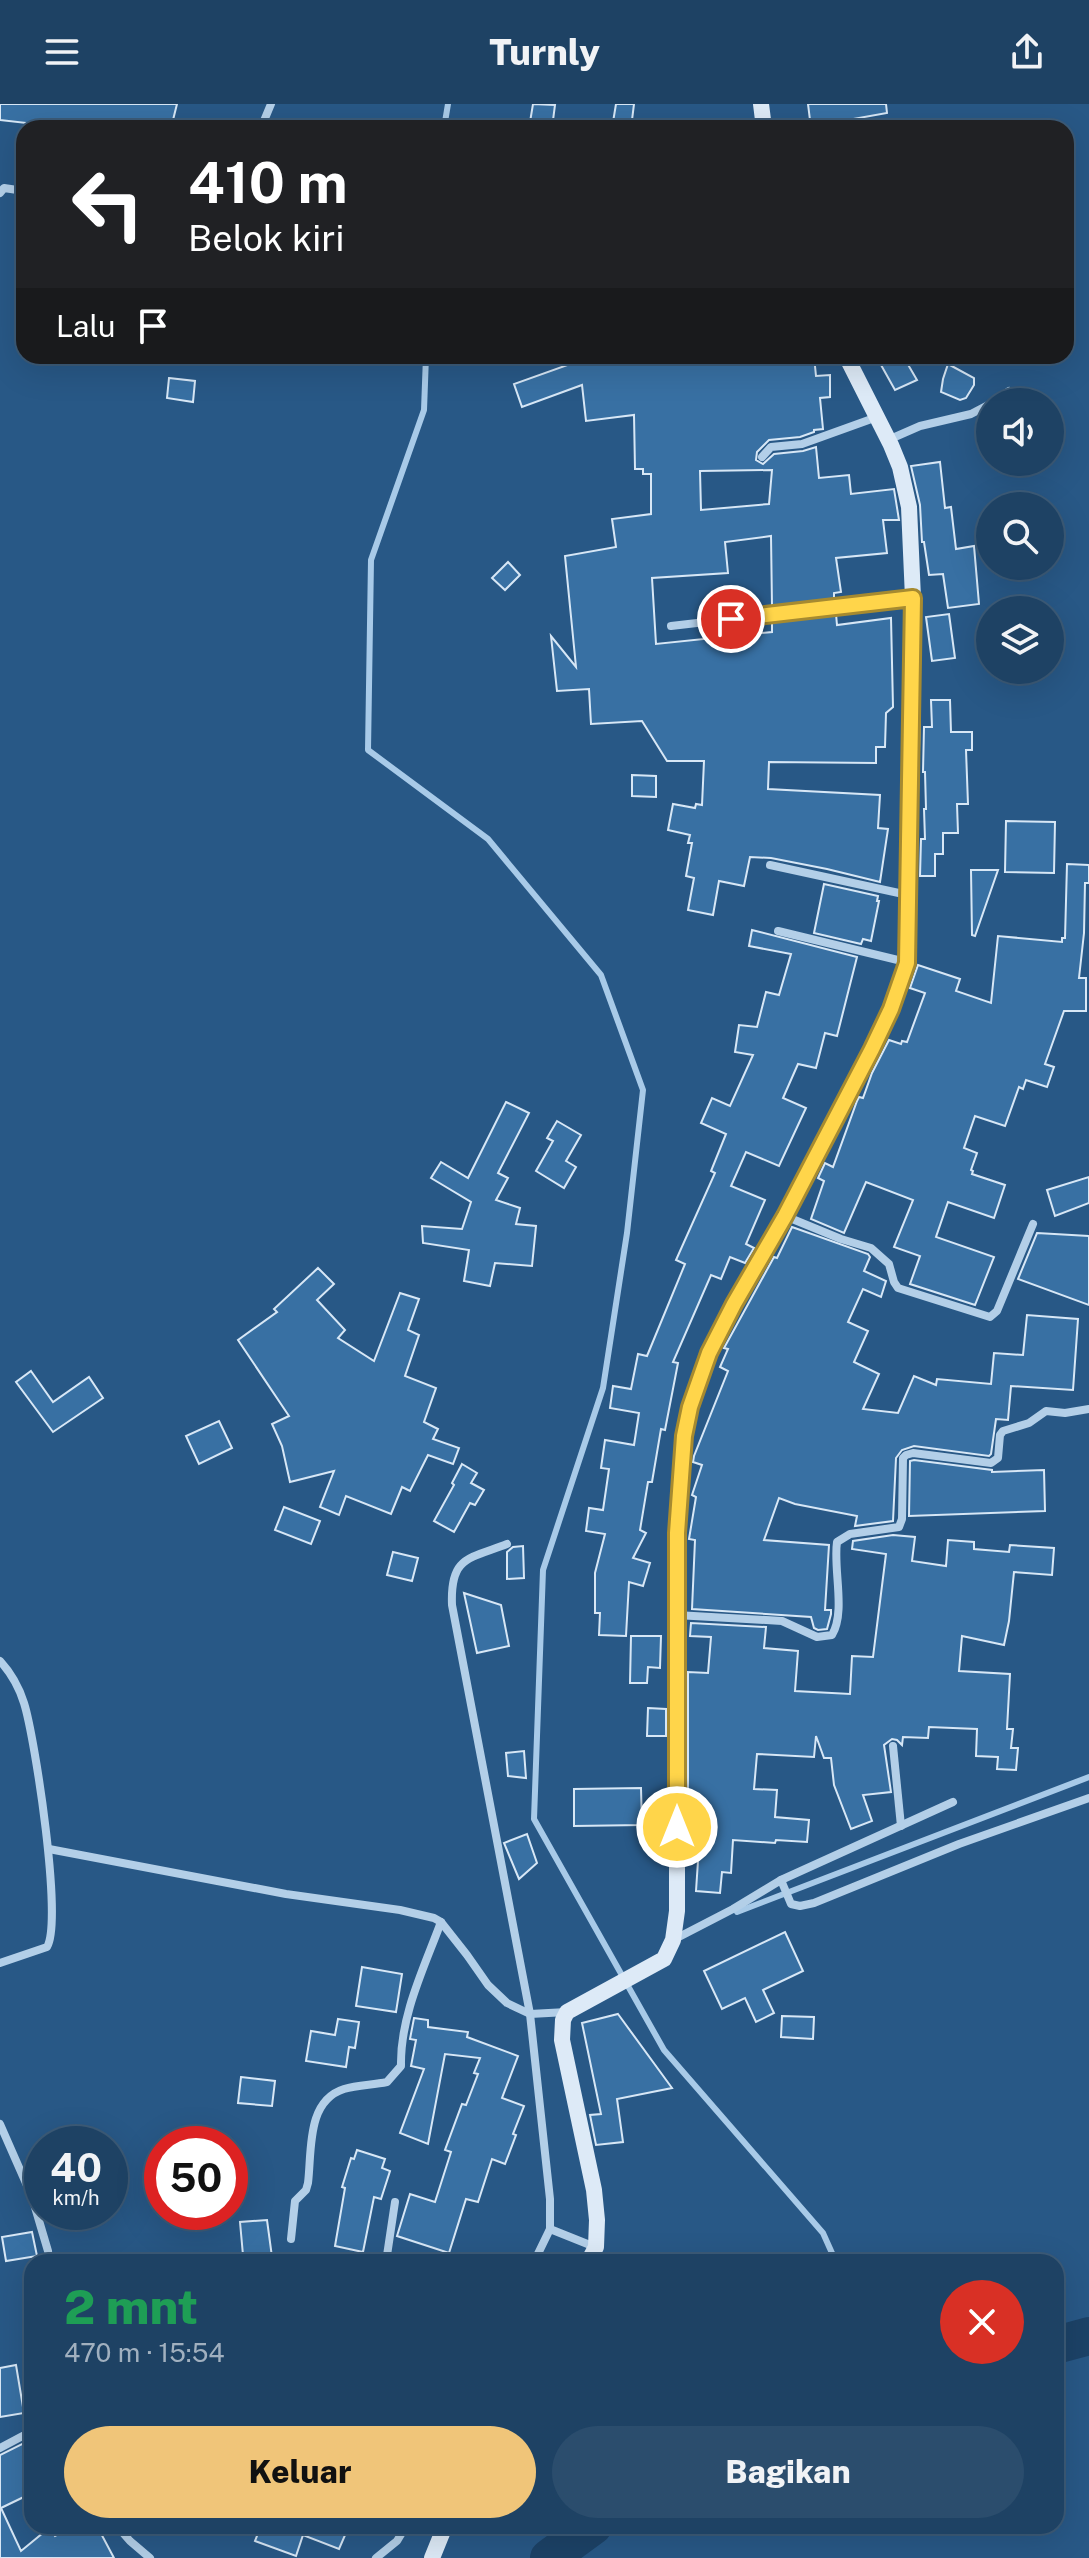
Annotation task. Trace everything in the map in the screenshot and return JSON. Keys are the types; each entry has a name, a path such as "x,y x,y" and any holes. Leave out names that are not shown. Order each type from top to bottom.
{"main road":[{"path":"591,2251 597,2220 594,2190 562,2040 563,2020 570,2010 664,1959 673,1940 677,1911 679,1482 690,1407 709,1353 727,1316 785,1216 872,1049 891,1009 907,963 913,598 909,507 900,467 850,364"},
{"path":"432,2558 442,2534"}],"street":[{"path":"888,440 920,426 976,411"},
{"path":"762,457 771,447 802,444 878,417"},
{"path":"671,626 913,598"},
{"path":"770,865 908,895"},
{"path":"778,931 907,963"},
{"path":"785,1216 878,1252 889,1264 898,1288 990,1317 997,1311 1033,1224"},
{"path":"676,1615 782,1621 817,1637 832,1635 836,1629 838,1611 837,1542 850,1534 899,1527 902,1519 904,1456 913,1453 991,1463 998,1458 1003,1431 1029,1423 1046,1411 1065,1413 1089,1409"},
{"path":"507,1544 471,1557 460,1565 453,1576 451,1594 530,2014 550,2199 550,2229 538,2254"},
{"path":"0,1661 13,1677 25,1706 49,1849 52,1906 50,1942 43,1949 0,1963"},
{"path":"893,1746 901,1826"},
{"path":"782,1884 791,1904 814,1903 959,1844 1089,1798"},
{"path":"673,1940 953,1802"},
{"path":"49,1849 286,1894 400,1910 434,1918 441,1922 488,1985 507,2003 530,2014 570,2010"},
{"path":"291,2239 295,2201 307,2187 315,2120 320,2107 345,2089 387,2082 401,2066 401,2048 412,1999 441,1922"},
{"path":"0,2124 32,2197 48,2251"},
{"path":"387,2254 395,2202"},
{"path":"550,2229 591,2251"},
{"path":"0,2448 24,2435"},
{"path":"125,2534 150,2558"},
{"path":"376,2558 401,2534"}],"building":[{"path":"0,104 177,104 173,120 0,120"},
{"path":"533,104 555,105 553,120 530,120"},
{"path":"616,104 634,104 632,120 613,120"},
{"path":"808,104 886,104 887,113 848,120 810,120"},
{"path":"570,364 815,364 816,376 830,375 830,397 820,398 823,429 800,437 769,440 757,452 756,460 763,464 774,454 816,447 819,478 849,475 851,494 894,489 899,520 883,520 887,553 836,558 841,592 834,593 834,600 772,607 771,536 725,542 728,573 652,578 656,644 772,632 772,621 836,614 837,625 891,618 893,707 886,713 885,747 876,747 876,763 769,762 768,789 880,795 878,828 888,829 880,882 771,858 750,857 744,886 719,881 713,915 688,910 694,878 686,876 692,843 688,843 690,835 668,830 673,804 695,808 696,804 702,805 704,761 667,761 642,721 591,724 589,689 557,691 551,636 576,667 565,556 616,547 612,519 651,514 651,474 635,469 634,415 586,421 582,385 522,407 514,384","holes":["772,470 769,504 701,510 700,471"]},
{"path":"880,364 908,364 917,380 895,390"},
{"path":"948,364 974,378 974,385 966,398 960,400 941,392"},
{"path":"169,378 195,381 193,402 167,398"},
{"path":"940,462 945,508 951,507 956,549 974,546 978,596 976,604 948,608 943,574 929,575 922,542 920,505 911,466"},
{"path":"508,562 520,575 505,590 492,578"},
{"path":"949,614 955,658 932,661 926,617"},
{"path":"931,700 950,700 951,732 972,732 972,750 966,750 968,804 957,804 958,833 943,833 943,854 935,854 935,876 920,876 926,809 924,727 932,727"},
{"path":"632,775 656,776 656,797 632,796"},
{"path":"1006,821 1055,822 1054,873 1005,872"},
{"path":"1067,864 1089,865 1079,978 1086,978 1086,1011 1064,1011 1045,1064 1054,1067 1047,1087 1026,1080 1023,1089 1019,1087 1005,1126 975,1116 964,1148 977,1153 972,1174 1005,1185 994,1218 948,1202 936,1237 994,1257 975,1305 910,1284 920,1256 894,1247 913,1200 866,1182 844,1233 811,1219 824,1181 818,1178 825,1163 833,1167 857,1101 859,1097 863,1098 889,1040 901,1044 902,1041 907,1042 925,993 910,988 918,965 960,979 956,991 991,1003 998,936 1062,942 1065,938"},
{"path":"971,870 998,870 975,936 972,935"},
{"path":"824,884 878,896 871,941 863,939 861,944 814,933"},
{"path":"752,930 857,957 837,1036 825,1033 816,1068 798,1064 783,1098 806,1108 779,1166 746,1152 731,1186 765,1200 746,1244 754,1248 745,1263 730,1257 721,1279 711,1275 673,1362 678,1363 665,1430 661,1429 640,1530 646,1533 633,1558 650,1563 643,1586 629,1582 626,1636 599,1635 600,1613 595,1613 595,1573 605,1534 586,1531 589,1508 603,1510 609,1469 601,1468 605,1440 634,1445 639,1413 610,1408 613,1386 631,1389 638,1354 647,1356 685,1264 676,1260 715,1173 711,1171 726,1134 701,1123 712,1098 730,1106 753,1055 735,1052 739,1025 757,1027 766,992 779,995 791,954 749,946"},
{"path":"506,1102 529,1113 498,1173 508,1178 496,1200 520,1208 516,1224 536,1226 532,1266 495,1263 490,1286 464,1281 469,1250 423,1243 422,1226 462,1229 471,1202 431,1178 441,1162 468,1178"},
{"path":"557,1121 581,1135 566,1161 576,1167 564,1188 536,1171 553,1141 547,1138"},
{"path":"1089,1177 1089,1203 1055,1216 1047,1190"},
{"path":"792,1227 868,1254 870,1257 864,1271 886,1281 881,1297 863,1289 848,1322 868,1331 854,1362 879,1374 863,1409 898,1413 914,1376 936,1385 937,1379 991,1384 994,1353 1023,1355 1027,1315 1078,1319 1073,1390 1011,1386 1008,1420 996,1419 989,1456 914,1446 902,1450 896,1458 893,1521 855,1526 857,1516 779,1498 764,1540 829,1545 825,1610 831,1610 831,1614 827,1629 818,1630 814,1628 811,1617 692,1609 695,1540 689,1539 696,1497 692,1495 702,1465 693,1462 694,1456 728,1371 720,1367 728,1349 724,1348"},
{"path":"1037,1233 1089,1236 1089,1305 1018,1279"},
{"path":"318,1268 334,1284 317,1300 345,1330 338,1338 374,1361 400,1293 419,1299 408,1330 419,1335 405,1376 436,1388 424,1422 438,1429 433,1439 459,1448 453,1464 428,1455 410,1491 402,1487 391,1514 346,1496 339,1515 320,1507 334,1471 290,1482 282,1446 272,1424 289,1416 238,1340 277,1312 274,1309"},
{"path":"31,1371 53,1402 89,1377 103,1398 53,1432 16,1382"},
{"path":"219,1421 232,1448 199,1464 186,1436"},
{"path":"910,1461 992,1472 1044,1470 1045,1511 909,1516"},
{"path":"462,1464 477,1473 471,1483 484,1490 475,1505 470,1503 454,1532 434,1521"},
{"path":"284,1507 320,1521 311,1544 275,1530"},
{"path":"893,1535 915,1537 912,1561 946,1566 948,1540 974,1542 974,1549 1009,1552 1010,1545 1054,1548 1052,1575 1014,1572 1004,1645 962,1636 959,1671 1010,1674 1007,1729 1013,1729 1011,1748 1018,1748 1016,1770 997,1769 998,1757 976,1756 977,1729 929,1727 928,1738 903,1737 902,1745 892,1739 884,1745 891,1792 863,1795 872,1821 851,1829 834,1785 831,1758 824,1758 816,1736 814,1757 757,1754 754,1789 777,1790 775,1817 809,1820 807,1842 733,1840 731,1873 722,1872 720,1893 696,1891 699,1846 688,1845 688,1672 708,1673 711,1637 690,1636 691,1623 766,1627 764,1648 798,1651 795,1691 850,1694 852,1656 873,1657 886,1554 852,1549 853,1541"},
{"path":"523,1546 524,1578 507,1579 507,1552 513,1547"},
{"path":"393,1552 418,1558 412,1581 387,1575"},
{"path":"464,1593 501,1605 509,1646 477,1653"},
{"path":"631,1636 661,1636 660,1668 648,1667 647,1683 630,1683"},
{"path":"648,1708 666,1709 666,1736 647,1736"},
{"path":"524,1751 526,1778 508,1776 506,1753"},
{"path":"641,1788 642,1825 574,1826 574,1789"},
{"path":"527,1834 537,1863 519,1879 504,1843"},
{"path":"785,1932 803,1971 763,1990 774,2013 756,2022 745,1998 722,2009 704,1971"},
{"path":"362,1967 402,1974 396,2012 356,2006"},
{"path":"618,2014 672,2088 617,2099 623,2142 596,2145 590,2115 601,2114 582,2023"},
{"path":"782,2016 814,2017 813,2039 781,2037"},
{"path":"414,2018 428,2020 428,2027 468,2032 467,2037 518,2056 502,2098 524,2106 513,2134 516,2135 505,2164 492,2159 478,2202 466,2199 449,2253 397,2236 410,2194 435,2202 451,2152 445,2150 462,2104 466,2105 478,2074 474,2073 480,2058 445,2054 428,2144 400,2133 424,2069 411,2066 416,2040 410,2039"},
{"path":"338,2019 359,2022 355,2048 349,2047 346,2067 306,2061 311,2031 335,2035"},
{"path":"241,2077 275,2081 272,2106 238,2103"},
{"path":"357,2150 385,2159 382,2168 390,2171 381,2199 374,2197 363,2252 335,2246 345,2188 342,2187 351,2158 354,2159"},
{"path":"267,2220 272,2254 243,2254 241,2230 248,2230 248,2221"},
{"path":"32,2232 37,2254 24,2254 24,2258 6,2261 2,2237"},
{"path":"16,2365 24,2413 0,2417 0,2368"},
{"path":"24,2443 24,2497 1,2508 21,2551 42,2534 101,2534 114,2558 0,2558 0,2455"},
{"path":"258,2534 346,2534 339,2549 303,2535 296,2556 255,2541"}],"waterway":[{"path":"445,120 448,104"},
{"path":"426,364 424,410 371,560 368,750 488,839 601,975 643,1090 627,1233 603,1388 543,1570 534,1819 664,2050 823,2233 832,2254"},
{"path":"737,1912 1089,1777"},
{"path":"1064,2343 1089,2336"},
{"path":"549,2558 582,2534"}],"route":[{"path":"677,1827 677,1533 679,1482 690,1407 709,1353 872,1049 897,993 909,947 913,598 731,619"}]}
